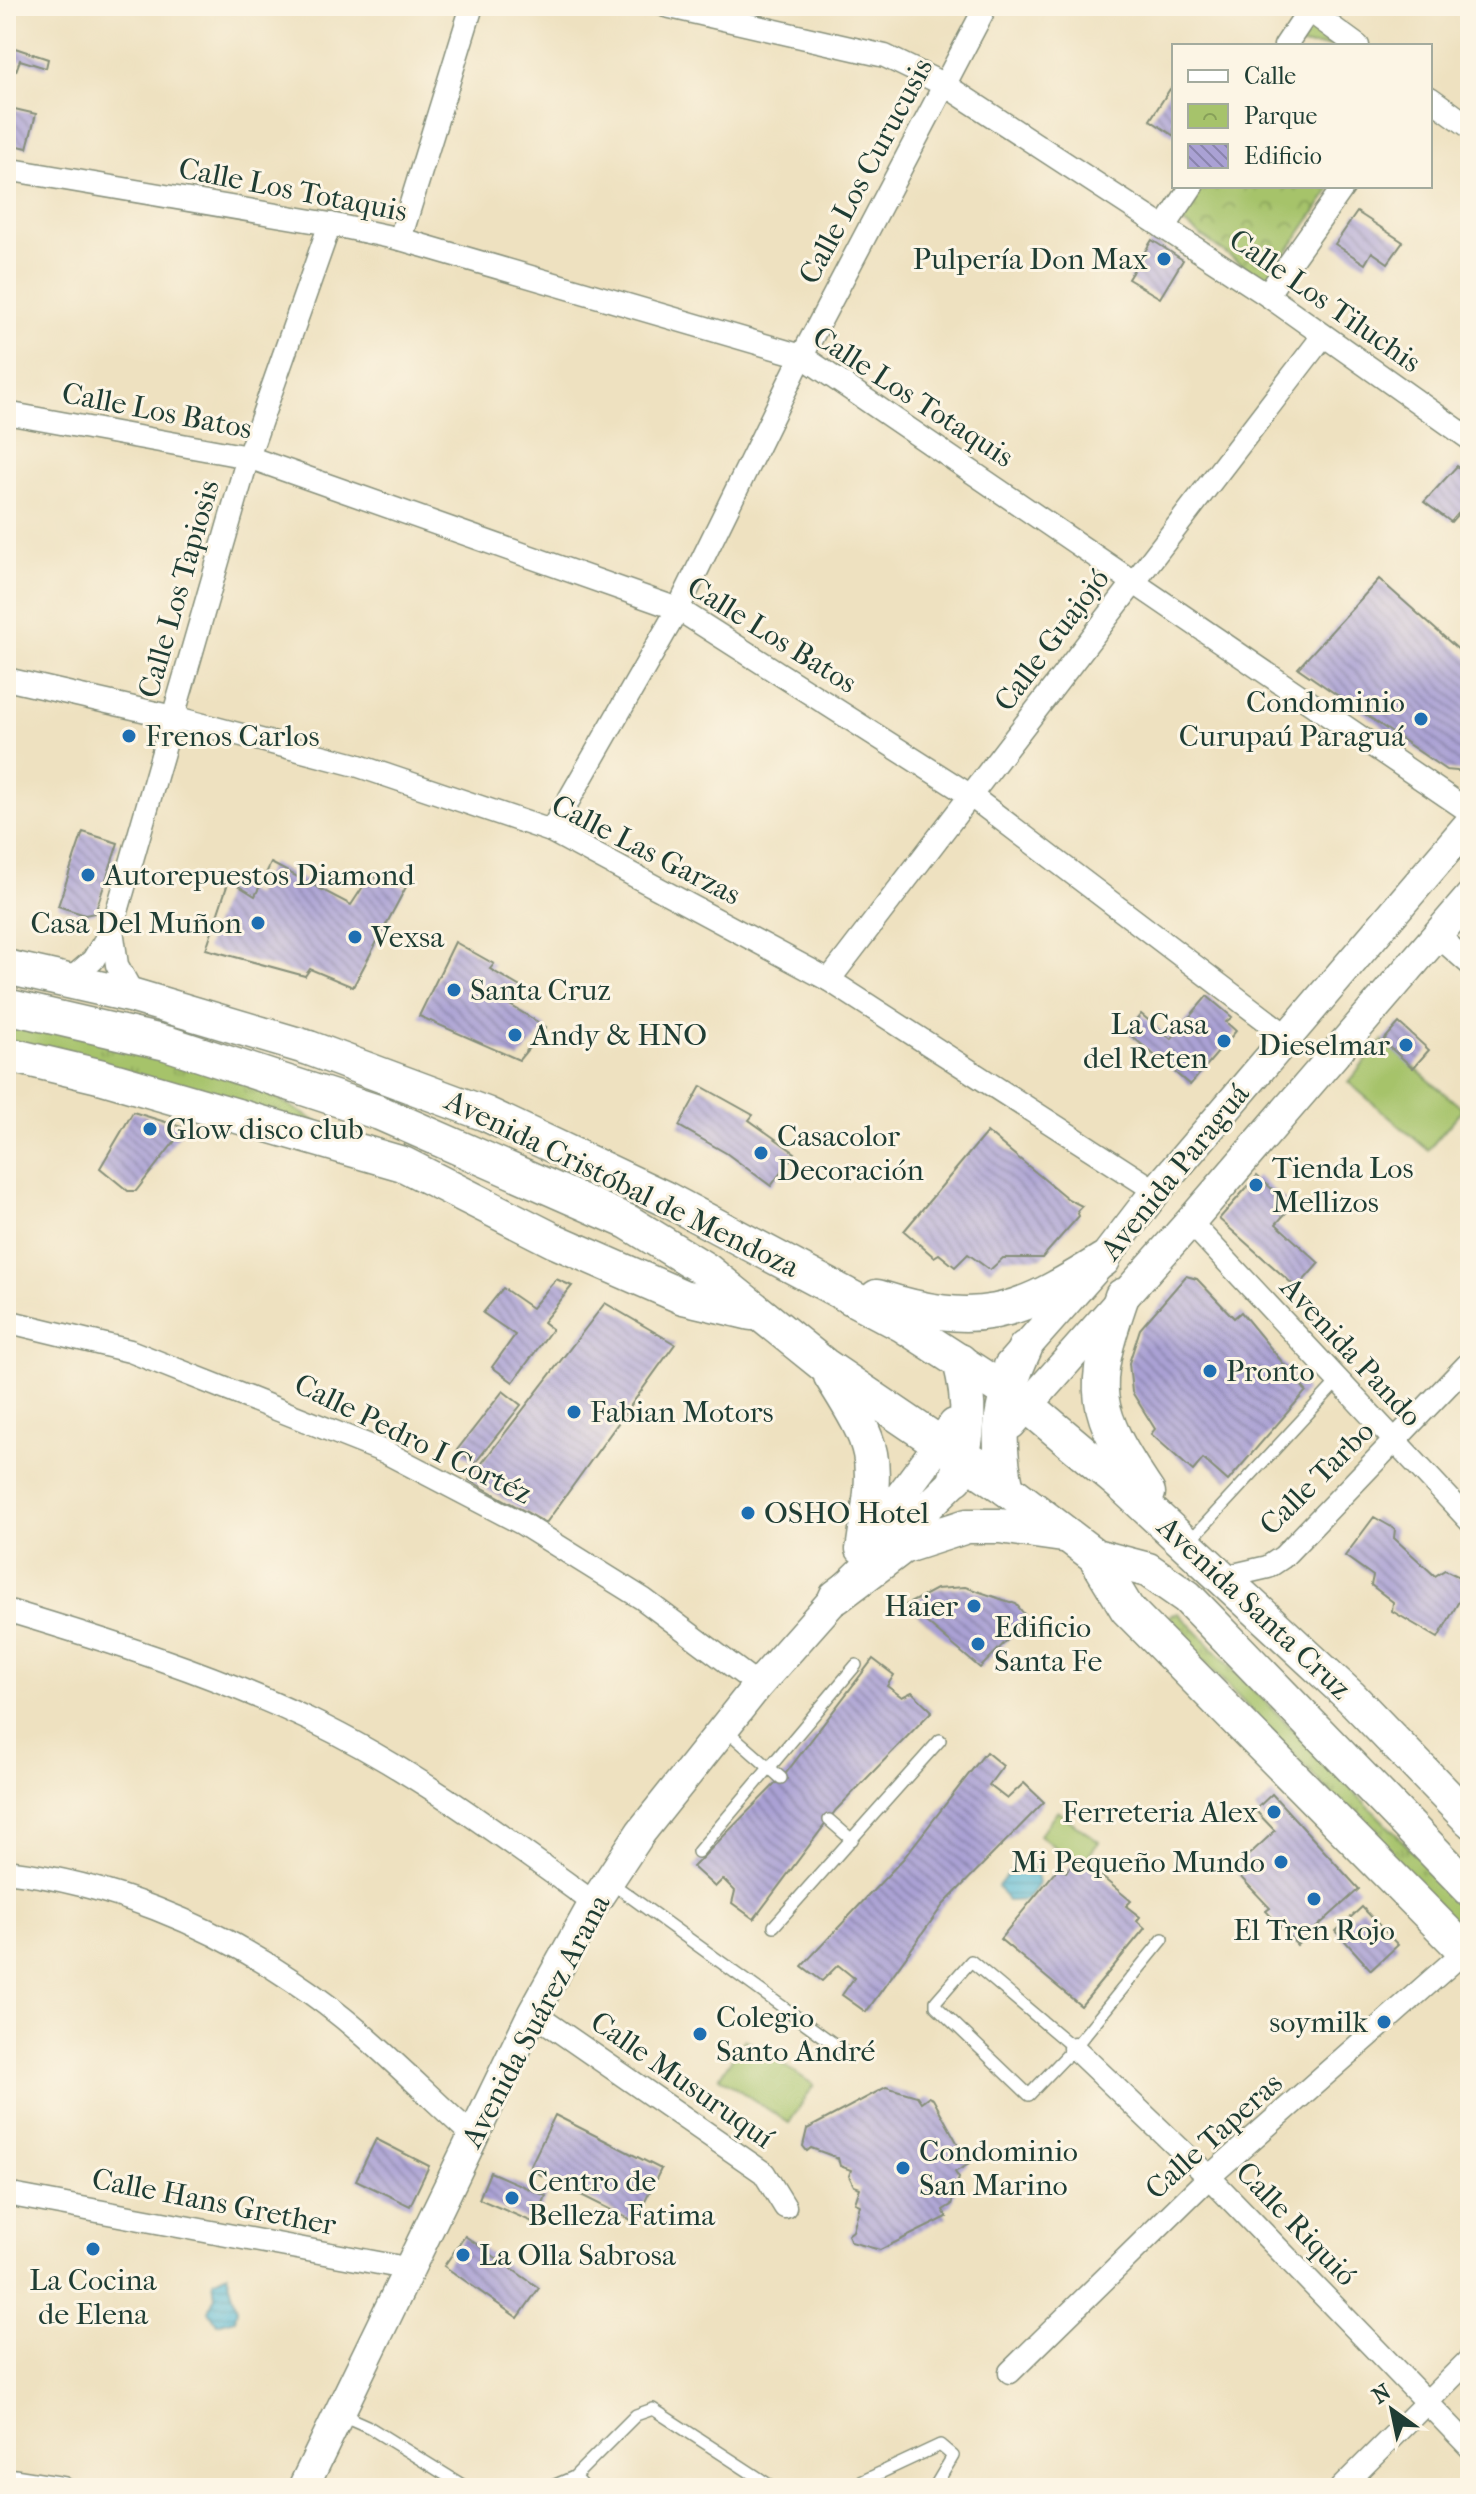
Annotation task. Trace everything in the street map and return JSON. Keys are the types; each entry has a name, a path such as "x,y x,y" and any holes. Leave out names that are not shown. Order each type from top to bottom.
{"main road":[{"name":"Avenida Paraguá","path":"1025,1348 1103,1260 1156,1191 1470,823"},
{"name":"Avenida Paraguá","path":"969,1409 1010,1393 1122,1296 1190,1222 1470,897"},
{"name":"Avenida Cristóbal de Mendoza","path":"6,967 134,996 309,1048 486,1114 664,1198 819,1279 1010,1393"},
{"name":"Avenida Cristóbal de Mendoza","path":"6,1006 138,1036 291,1082 380,1113 615,1216 706,1270 756,1314 956,1462"},
{"name":"Avenida Cristóbal de Mendoza","path":"6,1054 103,1077 403,1164 555,1241 683,1297 756,1314"},
{"path":"291,1082 403,1164"},
{"path":"819,1279 912,1308 962,1315 1001,1311 1044,1297 1103,1260"},
{"path":"1122,1296 1101,1357 1100,1398 1111,1432 1127,1462 1180,1539"},
{"path":"1007,1489 998,1452 999,1436 1025,1348"},
{"path":"956,1462 969,1409 960,1361"},
{"path":"824,1365 871,1444 875,1474 864,1544"},
{"name":"Avenida Santa Cruz","path":"1010,1393 1225,1577 1468,1813"},
{"path":"956,1462 999,1436"},
{"name":"Avenida Santa Cruz","path":"956,1462 1007,1489 1095,1556 1148,1570 1187,1597 1466,1887"},
{"name":"Avenida Suárez Arana","path":"836,1597 864,1544 956,1462"},
{"name":"Avenida Suárez Arana","path":"303,2488 533,2013 602,1893 641,1832 723,1727 956,1462"},
{"path":"836,1597 902,1547 967,1526 1000,1526 1067,1536"},
{"name":"Avenida Santa Cruz","path":"1095,1556 1127,1609 1467,1954"}],"street":[{"path":"400,239 472,6"},
{"name":"Calle Los Curucusis","path":"551,831 678,609 802,356 986,6"},
{"name":"Calle Los Tiluchis","path":"680,7 885,56 945,85 1267,295 1470,439"},
{"path":"1286,44 1306,8 1355,44"},
{"path":"1432,99 1470,127"},
{"name":"Calle Los Totaquis","path":"6,169 330,224 400,239 802,356 1470,812"},
{"path":"1164,228 1191,188"},
{"path":"1267,295 1343,188"},
{"name":"Calle Los Tapiosis","path":"70,980 93,960 112,929 248,457 330,224"},
{"name":"Calle Guajojó","path":"829,980 1323,336"},
{"name":"Calle Los Batos","path":"6,413 248,457 678,609 971,796 1288,1037"},
{"name":"Calle Las Garzas","path":"6,679 173,717 356,765 551,831 829,980 1156,1191"},
{"name":"Calle Los Tapiosis","path":"112,929 117,965 134,996"},
{"path":"1437,935 1470,964"},
{"name":"Avenida Pando","path":"1190,1222 1470,1521"},
{"name":"Calle Pedro I Cortéz","path":"6,1321 130,1351 385,1452 521,1523 643,1599 758,1685"},
{"name":"Calle Tarbo","path":"1225,1577 1268,1567 1283,1557 1470,1362"},
{"path":"6,1610 205,1674 310,1720 404,1772 490,1828 602,1893"},
{"path":"6,1871 81,1884 165,1912 231,1944 322,2002 473,2136"},
{"name":"Calle Taperas","path":"1010,2372 1209,2177 1467,1954"},
{"name":"Calle Musuruquí","path":"533,2013 764,2173 785,2207"},
{"name":"Calle Riquió","path":"1074,2048 1209,2177 1470,2447"},
{"name":"Calle Hans Grether","path":"6,2194 411,2269"},
{"path":"1341,2488 1470,2359"},
{"path":"6,2479 63,2488"}],"lane":[{"path":"1180,1539 1337,1382"},
{"path":"698,1852 856,1665"},
{"path":"723,1727 781,1778"},
{"path":"774,1926 940,1740"},
{"path":"829,1820 852,1840"},
{"path":"602,1893 841,2049"},
{"path":"1074,2048 971,1961 936,2001 936,2006 1029,2095 1074,2048 1163,1939"},
{"path":"548,2488 574,2477 636,2415 653,2409 774,2488"},
{"path":"340,2414 367,2426 467,2488"},
{"path":"848,2488 940,2445 953,2456 934,2488"},
{"path":"574,2477 584,2488"}],"green space":[{"path":"1311,23 1339,44 1296,44"},
{"path":"1199,188 1332,188 1266,282 1178,219"},
{"path":"6,1017 158,1052 268,1093 330,1130 6,1040"},
{"path":"1383,1041 1463,1109 1428,1150 1348,1082"},
{"path":"1178,1613 1447,1886 1470,1929 1470,1939 1178,1634 1170,1625 1170,1615"},
{"path":"1057,1811 1099,1842 1080,1866 1039,1835"},
{"path":"745,2039 814,2085 789,2123 719,2077"}],"water":[{"path":"1017,1863 1025,1863 1035,1870 1038,1884 1026,1900 1007,1901 998,1886"},
{"path":"227,2274 237,2309 235,2319 217,2324 209,2311 215,2296 213,2281"}],"building":[{"path":"6,45 48,59 46,68 20,60 16,71 6,67"},
{"path":"1170,89 1172,135 1150,120"},
{"path":"6,107 36,114 27,148 6,143"},
{"path":"1357,212 1403,242 1388,263 1372,252 1365,264 1335,244"},
{"path":"1152,240 1183,260 1160,298 1128,279"},
{"path":"1457,466 1470,478 1470,500 1451,522 1424,502"},
{"name":"Condominio Curupaú Paraguá","path":"1379,579 1470,660 1468,772 1446,770 1298,668"},
{"name":"Autorepuestos Diamond","path":"83,832 118,843 95,913 85,915 58,906"},
{"path":"271,863 351,905 370,876 406,887 353,987 310,969 305,976 206,949 229,880 255,896"},
{"path":"455,942 494,964 490,969 522,988 510,1005 546,1027 519,1060 419,1016"},
{"path":"1207,996 1232,1017 1226,1022 1236,1031 1190,1085 1127,1032 1141,1014 1171,1039"},
{"name":"Dieselmar","path":"1399,1023 1429,1050 1413,1068 1383,1041"},
{"path":"701,1086 753,1115 749,1120 795,1153 771,1186 726,1153 679,1126"},
{"path":"133,1112 185,1128 136,1191 128,1191 100,1168"},
{"path":"987,1132 1068,1199 1082,1206 1077,1211 1079,1216 1042,1258 1003,1258 990,1270 968,1254 955,1267 939,1254 934,1257 904,1231"},
{"path":"1257,1176 1292,1206 1276,1224 1319,1263 1297,1288 1219,1219"},
{"name":"Pronto","path":"1186,1276 1197,1279 1234,1318 1241,1312 1306,1391 1228,1481 1203,1459 1193,1471 1151,1434 1155,1429 1132,1392 1129,1363 1140,1329"},
{"path":"556,1279 572,1286 543,1322 552,1329 513,1382 492,1367 515,1335 483,1313 503,1288 532,1308"},
{"name":"Fabian Motors","path":"605,1303 675,1344 546,1523 469,1480"},
{"path":"503,1391 521,1405 475,1463 457,1450"},
{"path":"1374,1517 1395,1529 1394,1538 1435,1576 1445,1570 1470,1582 1438,1638 1392,1611 1393,1602 1371,1585 1373,1576 1345,1556"},
{"name":"Edificio Santa Fe","path":"965,1587 1016,1604 1028,1619 980,1668 906,1605 936,1589"},
{"path":"873,1659 894,1675 887,1686 902,1697 912,1692 932,1711 836,1810 754,1919 732,1903 735,1891 723,1879 715,1887 693,1867 786,1773"},
{"path":"986,1752 1003,1766 989,1785 1007,1799 1024,1783 1044,1802 943,1905 866,2012 842,1995 854,1978 838,1965 822,1981 802,1966 903,1859"},
{"path":"1272,1794 1359,1889 1297,1945 1266,1911 1270,1908 1233,1869 1275,1831 1255,1810"},
{"path":"1074,1862 1079,1867 1084,1862 1131,1901 1126,1906 1140,1917 1137,1921 1145,1928 1081,2006 1000,1939 1059,1867 1066,1872"},
{"path":"1362,1907 1398,1945 1371,1970 1336,1931"},
{"name":"Condominio San Marino","path":"886,2087 917,2096 921,2102 928,2097 933,2099 969,2164 955,2172 959,2178 951,2205 943,2210 947,2217 880,2250 851,2242 848,2235 853,2231 860,2205 855,2203 860,2188 854,2186 849,2176 851,2170 840,2166 838,2158 811,2148 807,2151 803,2146 807,2129"},
{"path":"555,2115 661,2169 635,2222 529,2169"},
{"path":"376,2139 429,2166 410,2206 356,2180"},
{"name":"Centro de Belleza Fatima","path":"490,2172 546,2196 535,2223 479,2199"},
{"path":"465,2236 539,2288 518,2318 444,2266"}],"place":[{"name":"Pulpería Don Max","path":"1164,259"},
{"name":"Condominio Curupaú Paraguá","path":"1421,719"},
{"name":"Frenos Carlos","path":"129,736"},
{"name":"Autorepuestos Diamond","path":"88,875"},
{"name":"Casa Del Muñon","path":"258,923"},
{"name":"Vexsa","path":"355,937"},
{"name":"Santa Cruz","path":"454,990"},
{"name":"Andy & HNO","path":"515,1035"},
{"name":"La Casa del Reten","path":"1224,1041"},
{"name":"Dieselmar","path":"1406,1045"},
{"name":"Glow disco club","path":"150,1129"},
{"name":"Casacolor Decoración","path":"761,1153"},
{"name":"Tienda Los Mellizos","path":"1256,1185"},
{"name":"Pronto","path":"1210,1371"},
{"name":"Fabian Motors","path":"574,1412"},
{"name":"OSHO Hotel","path":"748,1513"},
{"name":"Haier","path":"974,1606"},
{"name":"Edificio Santa Fe","path":"978,1644"},
{"name":"Ferreteria Alex","path":"1274,1812"},
{"name":"Mi Pequeño Mundo","path":"1281,1862"},
{"name":"El Tren Rojo","path":"1314,1899"},
{"name":"soymilk","path":"1384,2022"},
{"name":"Colegio Santo André","path":"700,2034"},
{"name":"Condominio San Marino","path":"903,2168"},
{"name":"Centro de Belleza Fatima","path":"512,2198"},
{"name":"La Cocina de Elena","path":"93,2249"},
{"name":"La Olla Sabrosa","path":"463,2255"}]}
